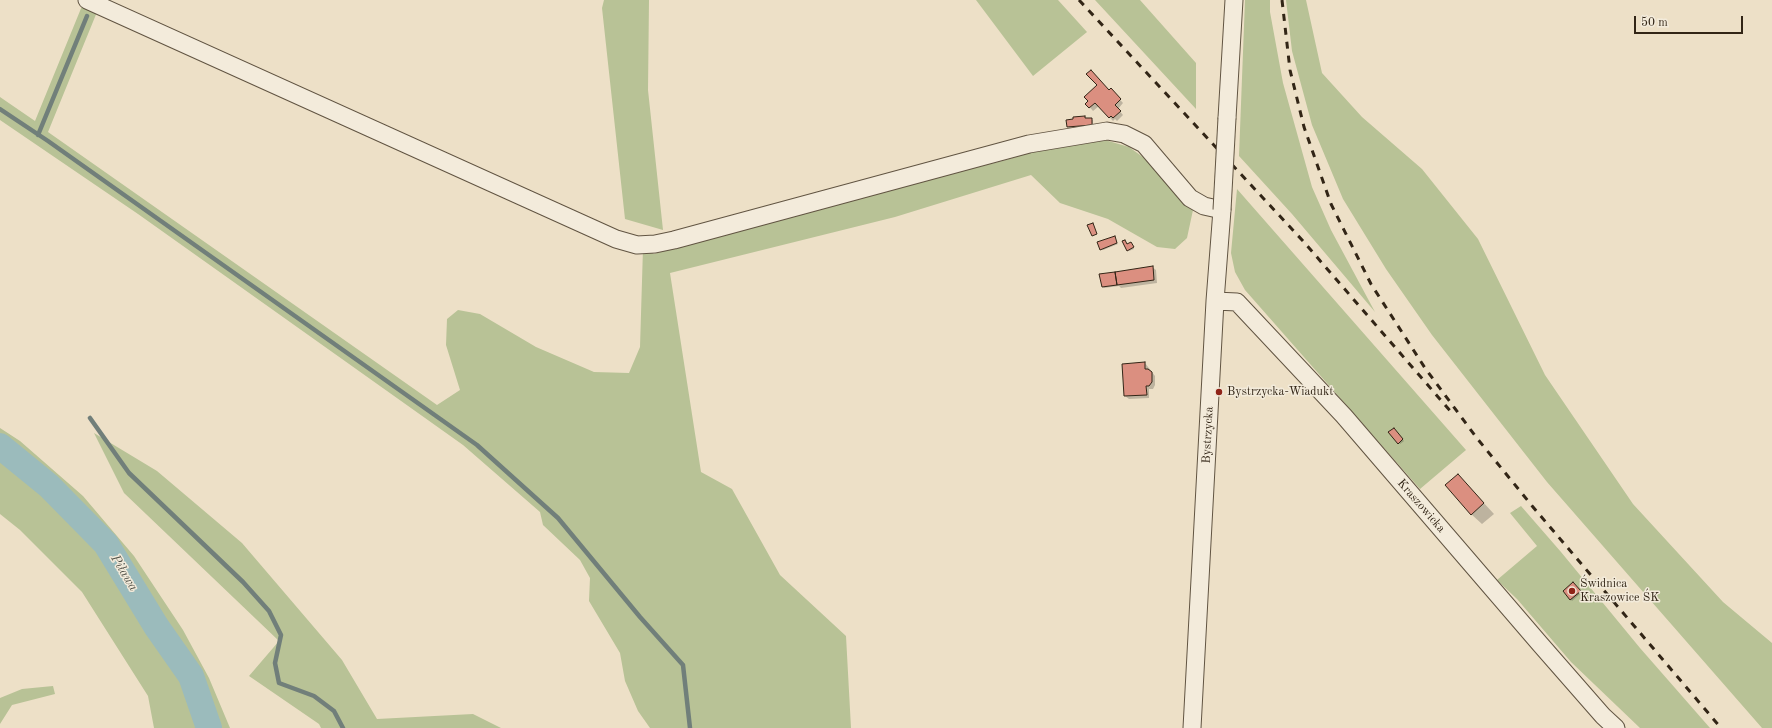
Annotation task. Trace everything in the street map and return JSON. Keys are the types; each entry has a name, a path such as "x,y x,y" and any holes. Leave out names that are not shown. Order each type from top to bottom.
{"street":[{"path":"87,0 616,239 637,245 655,244 674,240 1029,144 1107,131 1124,134 1144,144 1190,198 1204,206 1222,210"},
{"name":"Bystrzycka","path":"1192,728 1215,301 1222,210 1234,0"},
{"name":"Kraszowicka","path":"1215,301 1237,302 1344,416 1540,644 1603,716 1616,728"}],"green space":[{"path":"604,0 649,0 648,90 663,230 625,219 602,8"},
{"path":"976,0 1058,0 1087,32 1033,76"},
{"path":"1095,0 1140,0 1196,63 1196,109"},
{"path":"1245,0 1270,0 1270,12 1283,83 1312,187 1331,230 1375,312 1292,214 1239,156"},
{"path":"1286,0 1306,0 1322,73 1362,117 1422,169 1478,239 1545,375 1633,504 1723,602 1772,643 1772,728 1762,728 1547,482 1432,335 1386,269 1343,199 1312,125 1292,51"},
{"path":"82,6 97,12 48,132 437,405 460,390 446,345 447,319 458,310 480,314 536,347 594,372 629,373 640,347 643,248 654,254 749,225 1002,161 1067,142 1105,140 1129,147 1151,163 1193,210 1187,238 1175,249 1157,247 1108,219 1060,203 1031,175 895,217 670,273 701,472 732,489 780,575 846,636 851,728 650,728 638,711 625,681 620,653 589,601 590,578 580,560 543,525 540,512 463,445 138,214 0,120 0,97 35,121"},
{"path":"1237,189 1466,450 1420,489 1245,290 1235,272 1231,253"},
{"path":"0,428 20,441 83,496 134,556 183,630 209,678 230,728 154,728 148,696 82,592 20,530 0,514"},
{"path":"94,433 157,471 242,543 342,660 377,719 473,714 501,728 321,728 319,724 249,676 279,641 124,493"},
{"path":"1521,506 1640,648 1710,728 1640,728 1571,662 1517,599 1497,580 1537,546 1510,513"},
{"path":"53,686 55,694 12,705 0,724 0,698 22,689"}],"building":[{"path":"1091,70 1109,90 1111,88 1121,99 1115,105 1121,111 1113,118 1111,116 1109,118 1095,103 1089,108 1085,104 1088,101 1084,97 1097,85 1086,74"},
{"path":"1085,116 1085,118 1092,118 1092,125 1067,127 1066,120 1073,119 1073,117"},
{"path":"1093,223 1097,234 1092,236 1087,225"},
{"path":"1115,236 1117,243 1100,250 1097,242"},
{"path":"1125,240 1127,244 1131,242 1134,247 1127,251 1122,241"},
{"path":"1153,266 1154,280 1117,285 1115,272"},
{"path":"1115,272 1117,285 1102,287 1099,274"},
{"path":"1145,362 1145,369 1152,372 1152,382 1149,386 1146,386 1147,395 1124,396 1122,364"},
{"path":"1394,428 1403,439 1398,444 1388,432"},
{"path":"1458,474 1484,503 1471,515 1445,485"},
{"name":"Świdnica Kraszowice ŚK","path":"1573,582 1581,591 1570,600 1563,591"}],"waterway":[{"path":"38,135 87,16"},
{"path":"0,109 48,141 477,445 558,518 640,617 683,665 690,728"},
{"path":"90,418 129,473 243,582 269,611 281,635 275,663 279,683 314,696 334,711 343,728"},
{"name":"Piława","path":"0,446 49,486 106,544 156,626 191,676 209,728"}],"railway":[{"path":"1079,0 1303,241 1452,413"},
{"path":"1282,0 1290,70 1304,127 1331,204 1371,284 1425,368 1476,437 1533,507 1721,728"}],"place":[{"name":"Bystrzycka-Wiadukt","path":"1219,392"},
{"name":"Świdnica Kraszowice ŚK","path":"1572,591"}]}
